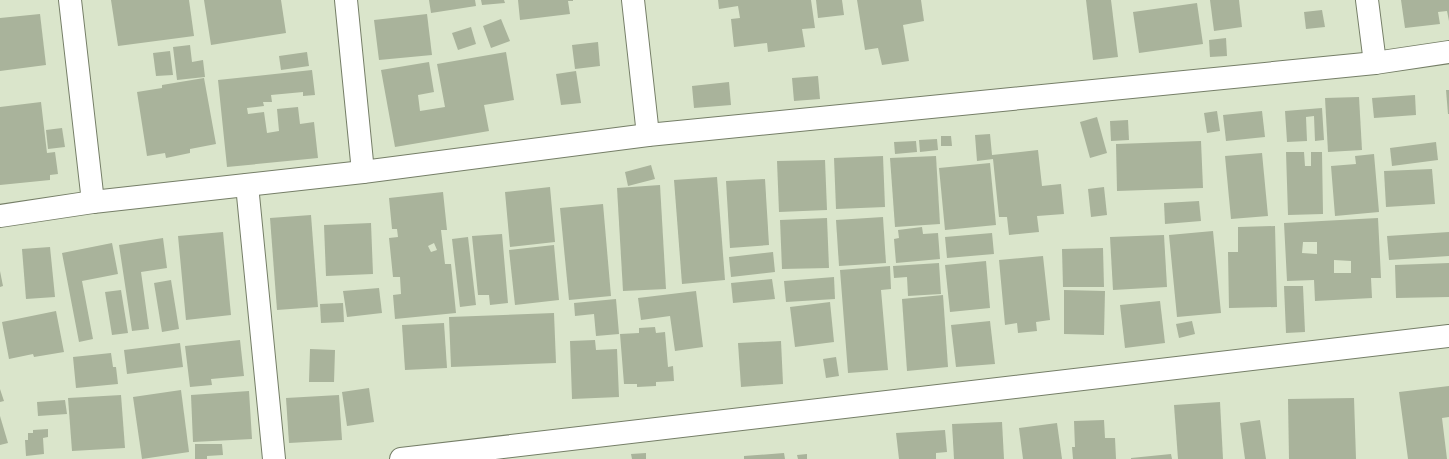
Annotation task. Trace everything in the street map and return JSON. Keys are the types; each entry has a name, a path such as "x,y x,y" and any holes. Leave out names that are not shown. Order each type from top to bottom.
{"street":[{"path":"70,0 94,202"},
{"path":"346,0 363,172"},
{"path":"633,0 648,135"},
{"path":"1368,0 1375,63"},
{"path":"0,216 94,202 363,172 648,135 1375,63 1449,52"},
{"path":"247,185 274,459"},
{"path":"401,459 1449,336"}],"building":[{"path":"111,0 189,0 194,36 118,46"},
{"path":"204,0 281,0 286,33 211,45"},
{"path":"429,0 475,0 476,6 431,13"},
{"path":"481,0 504,0 505,3 482,5"},
{"path":"518,0 573,1 568,1 570,14 520,20"},
{"path":"718,0 811,0 815,28 802,29 805,47 768,52 767,43 734,47 731,19 740,18 738,6 719,9"},
{"path":"816,0 842,0 844,15 818,18"},
{"path":"857,0 921,0 924,21 903,25 909,61 882,65 878,48 865,50"},
{"path":"1086,0 1111,0 1118,57 1093,60"},
{"path":"1210,0 1239,0 1242,27 1214,31"},
{"path":"1401,0 1449,0 1449,21 1447,11 1438,12 1440,24 1405,28"},
{"path":"1197,3 1203,44 1139,53 1133,12"},
{"path":"1322,10 1325,27 1306,29 1304,12"},
{"path":"40,14 46,65 0,71 0,18"},
{"path":"427,14 432,55 379,60 374,20"},
{"path":"501,19 510,41 491,48 483,26"},
{"path":"471,27 476,44 458,50 452,33"},
{"path":"1226,38 1227,56 1210,57 1209,40"},
{"path":"598,42 600,66 575,69 572,45"},
{"path":"190,45 192,62 203,60 205,77 177,80 173,47"},
{"path":"170,51 173,75 156,76 153,53"},
{"path":"307,52 309,66 281,70 279,56"},
{"path":"506,52 514,100 484,105 489,131 395,147 381,70 429,62 434,92 418,95 420,111 445,107 437,64"},
{"path":"312,70 315,95 303,96 303,92 271,95 272,102 263,102 264,106 247,108 248,114 264,112 267,133 279,131 277,109 298,107 300,124 314,122 318,158 227,167 218,80"},
{"path":"576,71 581,103 561,105 556,74"},
{"path":"818,76 820,99 794,101 792,78"},
{"path":"204,78 216,144 190,149 190,153 166,158 165,153 147,156 137,92 162,88 162,85"},
{"path":"729,82 731,105 694,108 692,86"},
{"path":"1446,90 1449,90 1449,114 1448,114"},
{"path":"1415,95 1416,115 1374,118 1372,98"},
{"path":"1359,97 1362,150 1328,152 1325,98"},
{"path":"41,102 47,153 55,152 58,174 50,175 50,180 0,185 0,107"},
{"path":"1322,108 1324,140 1315,141 1314,116 1306,117 1307,141 1287,142 1285,111"},
{"path":"1217,111 1220,131 1207,133 1204,113"},
{"path":"1262,111 1265,137 1226,141 1223,115"},
{"path":"1097,117 1107,153 1090,158 1080,122"},
{"path":"1128,120 1129,140 1111,141 1110,121"},
{"path":"62,128 65,147 48,149 46,130"},
{"path":"990,134 992,155 1038,150 1042,186 1061,184 1064,214 1037,216 1039,232 1009,235 1007,217 999,217 993,159 977,161 975,135"},
{"path":"941,136 951,136 952,146 941,146"},
{"path":"937,139 938,150 920,152 919,140"},
{"path":"916,141 917,152 895,154 894,142"},
{"path":"1201,141 1203,188 1117,191 1116,144"},
{"path":"1436,142 1438,160 1392,166 1390,148"},
{"path":"1286,152 1304,152 1305,166 1311,166 1311,152 1322,152 1323,214 1288,215"},
{"path":"1262,153 1268,216 1231,219 1225,156"},
{"path":"1374,154 1379,212 1335,216 1331,166 1356,164 1355,156"},
{"path":"883,156 885,207 836,209 834,158"},
{"path":"936,156 940,224 895,227 890,158"},
{"path":"825,160 827,210 779,212 777,161"},
{"path":"990,163 996,225 945,230 939,168"},
{"path":"651,165 655,179 628,186 625,172"},
{"path":"1432,169 1435,204 1386,207 1384,171"},
{"path":"717,177 725,280 682,284 674,180"},
{"path":"765,179 769,245 730,248 726,181"},
{"path":"660,185 666,289 623,291 617,188"},
{"path":"550,187 555,242 510,247 505,192"},
{"path":"1104,187 1107,215 1091,217 1088,189"},
{"path":"443,192 447,230 441,230 445,264 451,264 456,313 395,319 393,295 401,294 400,277 393,277 389,238 398,237 397,229 392,229 389,198","holes":["434,243 437,250 431,252 428,246"]},
{"path":"1199,201 1201,221 1165,224 1164,203"},
{"path":"603,204 611,296 569,300 560,208"},
{"path":"311,215 318,307 277,310 270,218"},
{"path":"883,217 886,263 839,266 836,220"},
{"path":"827,218 829,268 782,269 780,220"},
{"path":"1378,218 1381,278 1371,278 1372,298 1315,301 1314,280 1287,281 1284,223","holes":["1303,242 1317,242 1317,254 1302,253","1334,260 1351,261 1351,273 1334,273"]},
{"path":"371,223 373,274 326,276 324,225"},
{"path":"1275,226 1277,307 1229,308 1228,252 1238,252 1238,227"},
{"path":"922,227 923,234 938,233 940,259 896,263 894,239 899,238 898,230"},
{"path":"1213,231 1221,313 1177,317 1169,235"},
{"path":"223,232 231,315 186,320 178,236"},
{"path":"1449,232 1449,256 1389,260 1387,236"},
{"path":"992,233 994,254 947,258 945,237"},
{"path":"502,234 508,303 490,305 489,295 478,295 472,236"},
{"path":"1164,235 1167,287 1113,290 1110,237"},
{"path":"468,237 476,305 460,307 452,239"},
{"path":"163,238 167,268 141,272 149,329 132,331 119,245"},
{"path":"112,243 118,274 82,281 93,339 79,342 62,253"},
{"path":"554,245 559,300 515,305 509,250"},
{"path":"50,247 55,297 26,299 22,249"},
{"path":"1103,248 1104,287 1063,287 1062,249"},
{"path":"773,252 775,272 731,277 729,257"},
{"path":"1043,256 1050,320 1036,322 1037,331 1018,333 1017,323 1005,325 999,260"},
{"path":"986,261 990,308 950,312 945,265"},
{"path":"939,263 941,294 908,296 907,277 894,278 893,266"},
{"path":"1449,263 1449,297 1396,298 1395,265"},
{"path":"890,266 891,289 881,290 888,370 848,373 840,270"},
{"path":"0,271 3,286 0,287"},
{"path":"834,277 835,299 786,302 784,281"},
{"path":"772,279 775,299 733,303 731,283"},
{"path":"171,280 179,329 162,332 154,283"},
{"path":"1284,286 1303,286 1305,332 1286,333"},
{"path":"379,288 382,313 347,317 343,291"},
{"path":"121,290 128,333 112,335 105,292"},
{"path":"1064,290 1105,291 1104,335 1064,334"},
{"path":"696,291 703,347 675,351 670,316 641,320 638,298"},
{"path":"943,295 948,367 907,371 902,299"},
{"path":"616,299 619,334 596,336 594,314 575,316 574,303"},
{"path":"1160,301 1165,343 1125,348 1120,305"},
{"path":"830,302 834,342 795,347 790,307"},
{"path":"343,303 344,322 321,323 320,304"},
{"path":"56,311 64,352 34,357 33,354 9,359 2,322"},
{"path":"554,313 556,363 451,367 449,317"},
{"path":"990,321 995,364 956,367 951,325"},
{"path":"1192,321 1195,334 1179,338 1176,324"},
{"path":"444,323 447,368 405,370 402,325"},
{"path":"655,327 656,333 665,332 668,367 673,366 674,381 656,382 656,386 637,387 637,384 624,384 620,334 639,333 639,328"},
{"path":"240,340 244,376 211,379 212,385 190,387 185,346"},
{"path":"595,340 596,350 617,349 619,397 572,399 570,341"},
{"path":"781,341 783,384 741,387 738,343"},
{"path":"180,343 183,367 127,374 124,350"},
{"path":"310,349 335,350 334,382 309,382"},
{"path":"111,353 113,367 116,367 118,384 76,388 73,357"},
{"path":"836,357 839,376 826,378 823,359"},
{"path":"1449,386 1449,417 1442,418 1447,459 1408,459 1399,392"},
{"path":"369,388 374,422 347,426 342,392"},
{"path":"0,389 4,401 0,402"},
{"path":"181,390 189,452 142,459 133,397"},
{"path":"249,391 252,439 193,442 191,395"},
{"path":"121,395 125,448 72,451 68,398"},
{"path":"339,395 342,440 289,443 286,398"},
{"path":"1354,398 1356,459 1289,459 1288,399"},
{"path":"65,400 67,414 38,416 37,402"},
{"path":"1220,402 1223,459 1178,459 1174,405"},
{"path":"0,416 8,443 0,445"},
{"path":"1104,420 1105,438 1115,438 1116,459 1073,459 1072,447 1075,447 1074,421"},
{"path":"1260,420 1266,459 1245,459 1240,423"},
{"path":"1002,422 1004,459 954,459 952,424"},
{"path":"1057,423 1062,459 1023,459 1019,428"},
{"path":"48,429 48,437 43,438 44,454 26,456 25,440 28,440 28,433 33,433 33,430"},
{"path":"945,430 947,452 936,453 936,459 899,459 896,433"},
{"path":"195,444 222,444 223,455 207,456 207,459 195,459"},
{"path":"646,453 646,459 632,459 631,454"},
{"path":"784,453 785,459 744,459 744,456"},
{"path":"807,454 807,459 798,459 797,455"},
{"path":"1171,454 1172,459 1131,459 1131,458"}]}
